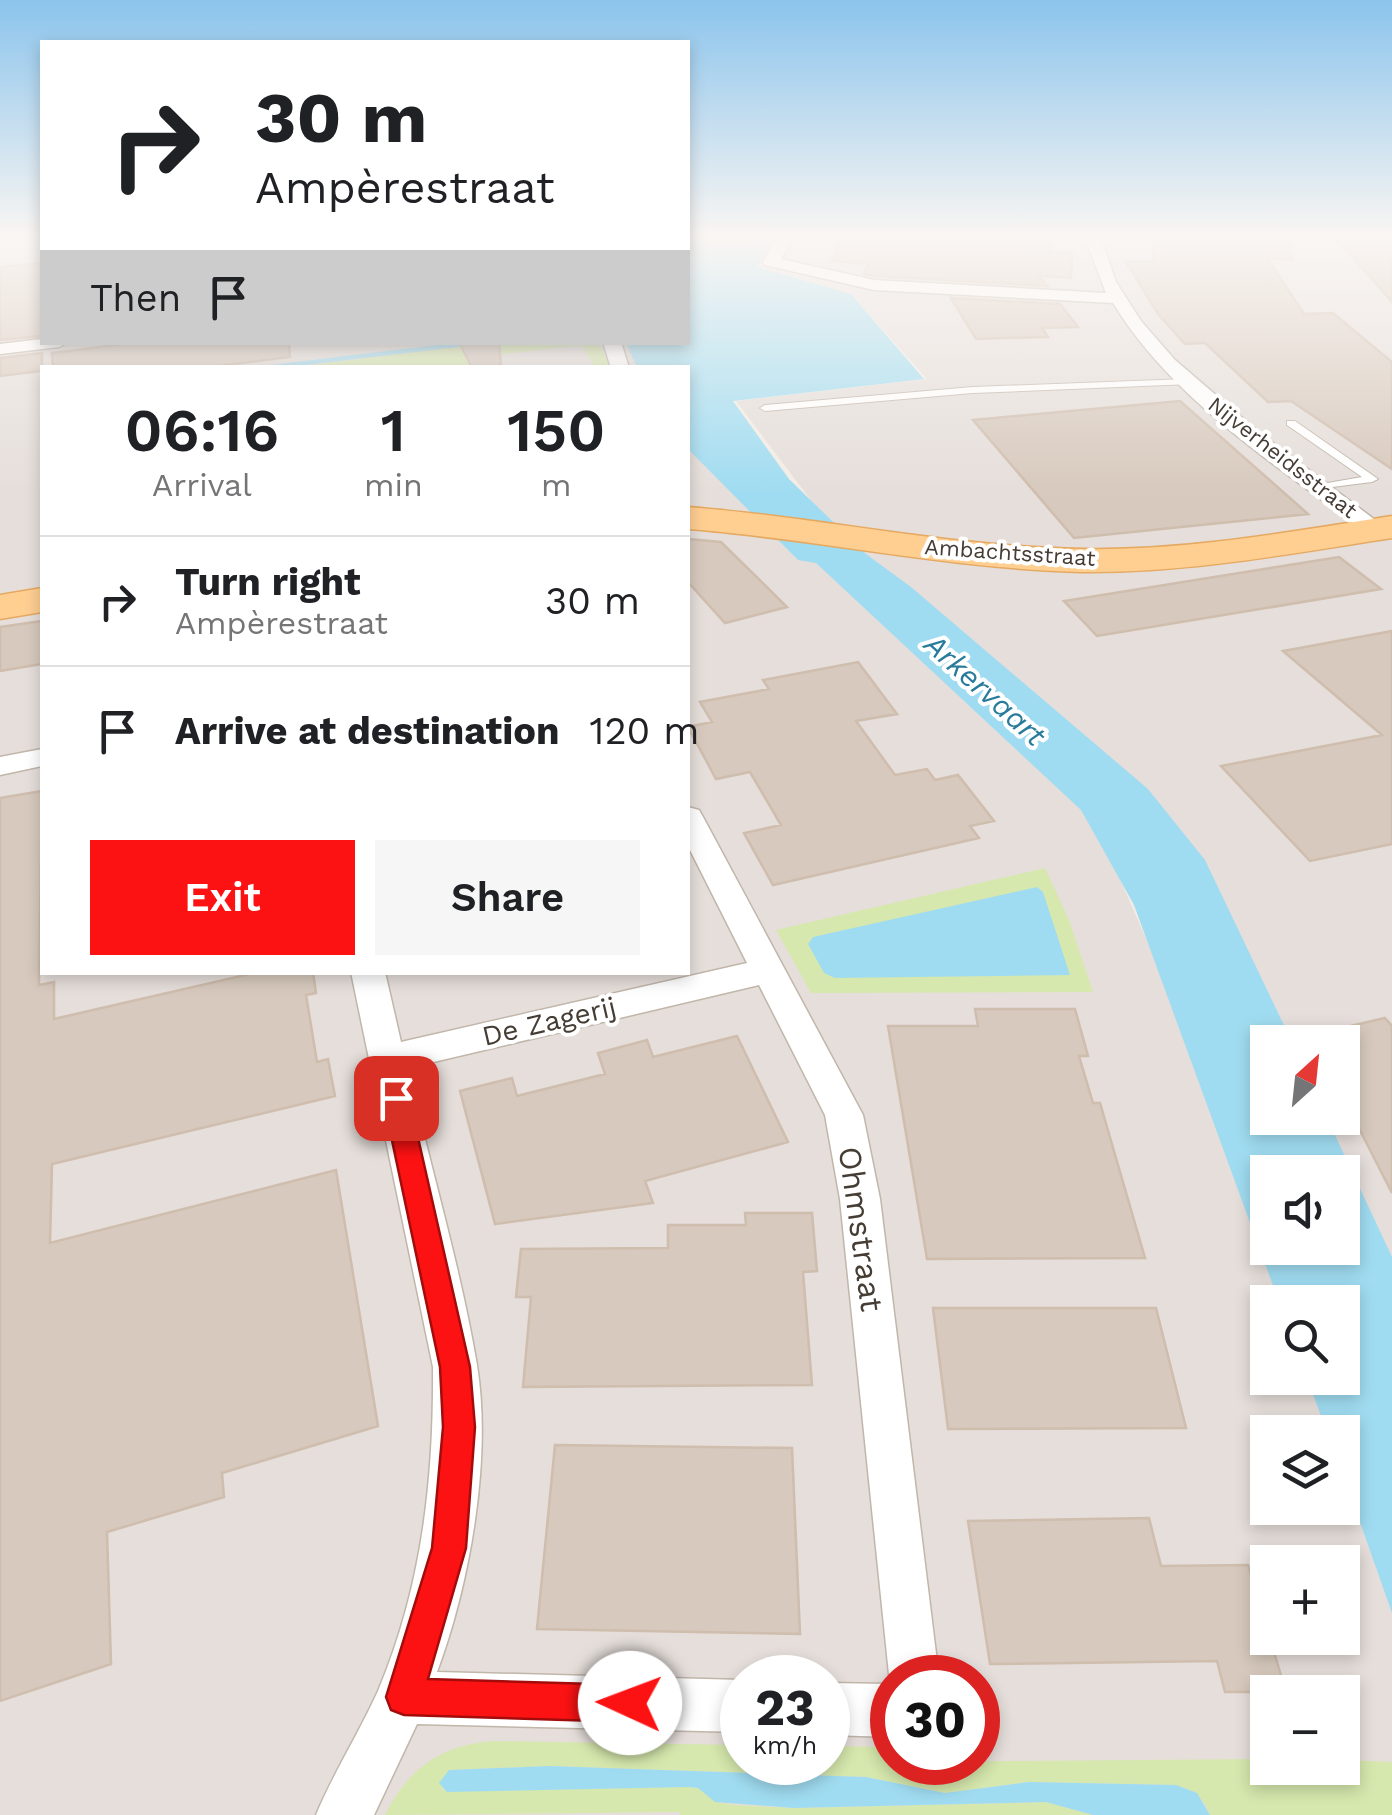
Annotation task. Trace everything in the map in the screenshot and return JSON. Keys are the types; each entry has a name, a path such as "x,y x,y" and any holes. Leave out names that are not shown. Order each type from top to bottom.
{"main road":[{"name":"Ambachtsstraat","path":"690,518 1038,559 1129,560 1203,554 1384,528"},
{"path":"0,607 40,600"}],"street":[{"name":"Nijverheidsstraat","path":"1138,323 1187,382 1320,487 1384,528"},
{"path":"0,349 40,344"},
{"path":"0,766 40,758"},
{"name":"Ohmstraat","path":"690,821 844,1115 852,1149 910,1655"},
{"name":"De Zagerij","path":"388,1059 770,970"},
{"path":"344,1815 404,1697 449,1548 459,1427 455,1367 369,975"},
{"path":"404,1697 720,1705"}],"lane":[{"path":"765,408 973,390 1187,382"},
{"path":"1292,423 1372,480 1320,487"}],"shaded area":[{"name":"Arkervaart","path":"0,323 40,323 40,345 643,345 653,365 40,365 40,975 690,975 690,425 750,509 829,524 736,401 927,379 877,323 1392,323 1392,1280 1360,1214 1360,1155 1331,1155 1321,1135 1360,1135 1360,1025 1269,1025 1185,854 1115,778 849,539 778,532 829,559 1084,797 1250,1176 1250,1265 1289,1265 1296,1285 1250,1285 1250,1395 1336,1395 1343,1415 1250,1415 1250,1525 1360,1525 1360,1463 1392,1553 1392,1815 0,1815"}],"green space":[{"path":"470,345 581,345 478,357 480,364 473,365 311,365"},
{"path":"581,345 600,345 609,365 594,365"},
{"path":"1045,868 1069,920 1093,992 811,993 776,930"},
{"path":"477,1743 720,1745 720,1772 549,1766 450,1770 442,1790 688,1787 698,1788 716,1802 735,1805 793,1808 1046,1802 1093,1815 385,1815 417,1771 444,1753"},
{"path":"850,1746 870,1747 870,1778 850,1776"},
{"path":"1250,1759 1250,1785 1360,1785 1360,1761 1392,1762 1392,1815 1210,1815 1197,1796 1176,1785 1029,1782 945,1793 906,1785 1000,1785 1000,1761"}],"water":[{"path":"690,323 876,323 924,379 733,401 789,479 866,554 911,587 1148,789 1205,860 1284,1025 1250,1025 1250,1135 1335,1135 1344,1155 1250,1155 1250,1223 1134,905 1081,810 816,563 798,560 690,451 690,365 636,365 627,345 690,345"},
{"path":"436,345 477,345 304,365 270,365"},
{"path":"1037,887 1043,892 1070,975 835,978 824,973 808,944 813,937"},
{"path":"1360,1189 1392,1257 1392,1613 1360,1522 1360,1415 1321,1415 1313,1395 1360,1395 1360,1285 1273,1285 1265,1265 1360,1265"},
{"path":"549,1766 720,1772 720,1785 850,1785 850,1776 866,1777 870,1778 870,1785 906,1785 945,1793 1029,1782 1176,1785 1197,1793 1210,1815 1093,1815 1046,1802 793,1808 715,1802 698,1788 688,1787 447,1792 439,1783 449,1770"}],"building":[{"path":"0,323 40,323 40,336 0,340"},
{"path":"966,323 1075,323 1078,327 1042,328 1048,337 976,339"},
{"path":"1166,323 1345,323 1392,362 1392,469 1291,401 1268,402 1205,343 1185,344"},
{"path":"117,345 289,345 290,357 227,365 53,365 52,353"},
{"path":"460,345 499,345 501,365 470,365"},
{"path":"42,353 42,365 40,371 0,376 0,358"},
{"path":"1180,401 1308,514 1074,538 973,420"},
{"path":"690,539 721,542 787,607 725,623 690,584"},
{"path":"1339,557 1381,589 1097,636 1064,601"},
{"path":"40,621 40,664 0,671 0,627"},
{"path":"1392,631 1392,844 1310,861 1221,766 1382,735 1283,651"},
{"path":"858,662 897,714 856,721 895,775 927,769 935,780 958,775 994,821 970,826 979,838 773,885 744,833 781,825 750,772 716,779 690,731 690,727 712,722 700,702 769,689 763,680"},
{"path":"40,791 39,985 54,982 54,1019 245,975 313,975 316,993 306,995 317,1062 328,1059 335,1096 52,1164 50,1243 336,1170 378,1426 222,1473 224,1497 107,1532 111,1664 0,1701 0,798"},
{"path":"975,1009 1075,1009 1088,1056 1079,1056 1093,1103 1100,1103 1145,1258 927,1259 888,1026 978,1026"},
{"path":"1385,1018 1392,1026 1392,1193 1360,1130 1360,1025 1355,1025"},
{"path":"737,1036 788,1142 645,1181 653,1203 495,1224 460,1091 512,1078 517,1096 605,1074 598,1053 647,1040 653,1057"},
{"path":"745,1213 812,1213 817,1271 803,1272 812,1385 523,1387 531,1297 516,1297 521,1249 668,1248 668,1225 746,1225"},
{"path":"933,1308 1156,1308 1186,1428 948,1429"},
{"path":"555,1445 792,1448 800,1634 537,1629"},
{"path":"1149,1518 1161,1566 1248,1565 1250,1655 1275,1655 1281,1675 1250,1675 1250,1692 1225,1692 1217,1661 1000,1664 1000,1655 989,1655 968,1521"}],"route":[{"path":"396,1098 455,1367 459,1427 449,1548 404,1697 630,1703"}]}
